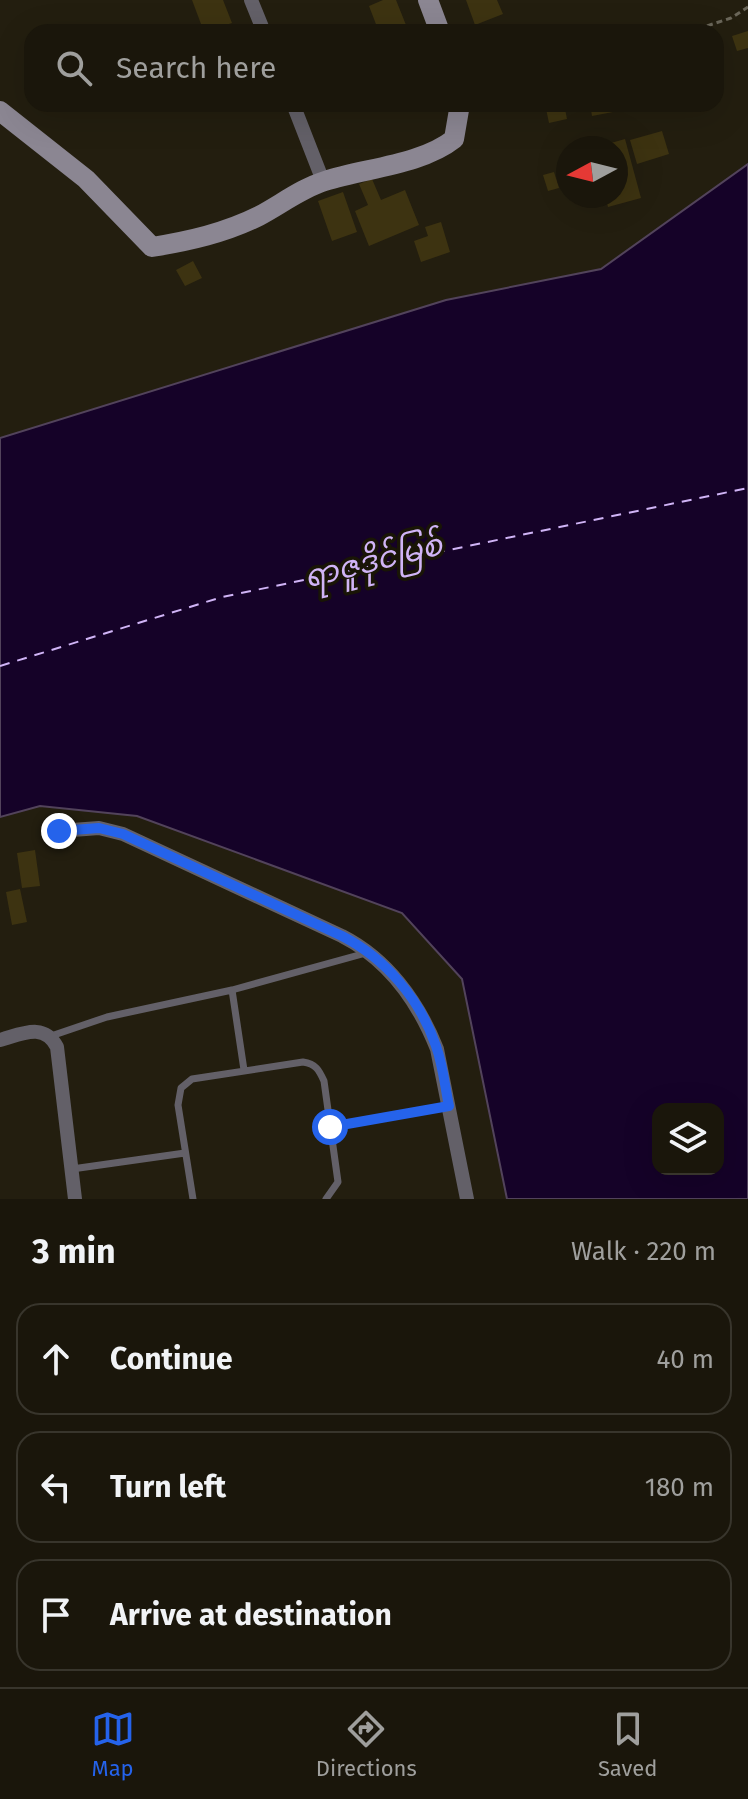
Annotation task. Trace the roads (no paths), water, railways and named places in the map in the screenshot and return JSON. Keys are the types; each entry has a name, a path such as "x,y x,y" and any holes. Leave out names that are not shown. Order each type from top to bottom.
{"street":[{"path":"251,0 261,24"},
{"path":"428,0 437,24"},
{"path":"0,111 86,179 152,247 196,240 255,218 323,181 362,173 442,149 454,139 459,112"},
{"path":"296,112 323,181"},
{"path":"59,831 99,828 123,834 342,936 370,952 390,970 428,1025 437,1049 467,1199"},
{"path":"0,1040 42,1032 51,1036 57,1047 75,1199"}],"lane":[{"path":"51,1036 107,1017 232,990 370,952"},
{"path":"232,990 244,1070"},
{"path":"193,1199 178,1105 181,1088 192,1079 286,1063 312,1063 324,1081 338,1182 326,1199"},
{"path":"330,1127 449,1106"},
{"path":"72,1169 185,1153"}],"water":[{"name":"ရာဇူဒိုင်မြစ်","path":"748,164 748,1199 507,1199 462,979 402,913 137,816 40,806 0,817 0,438 446,300 601,269"}]}
